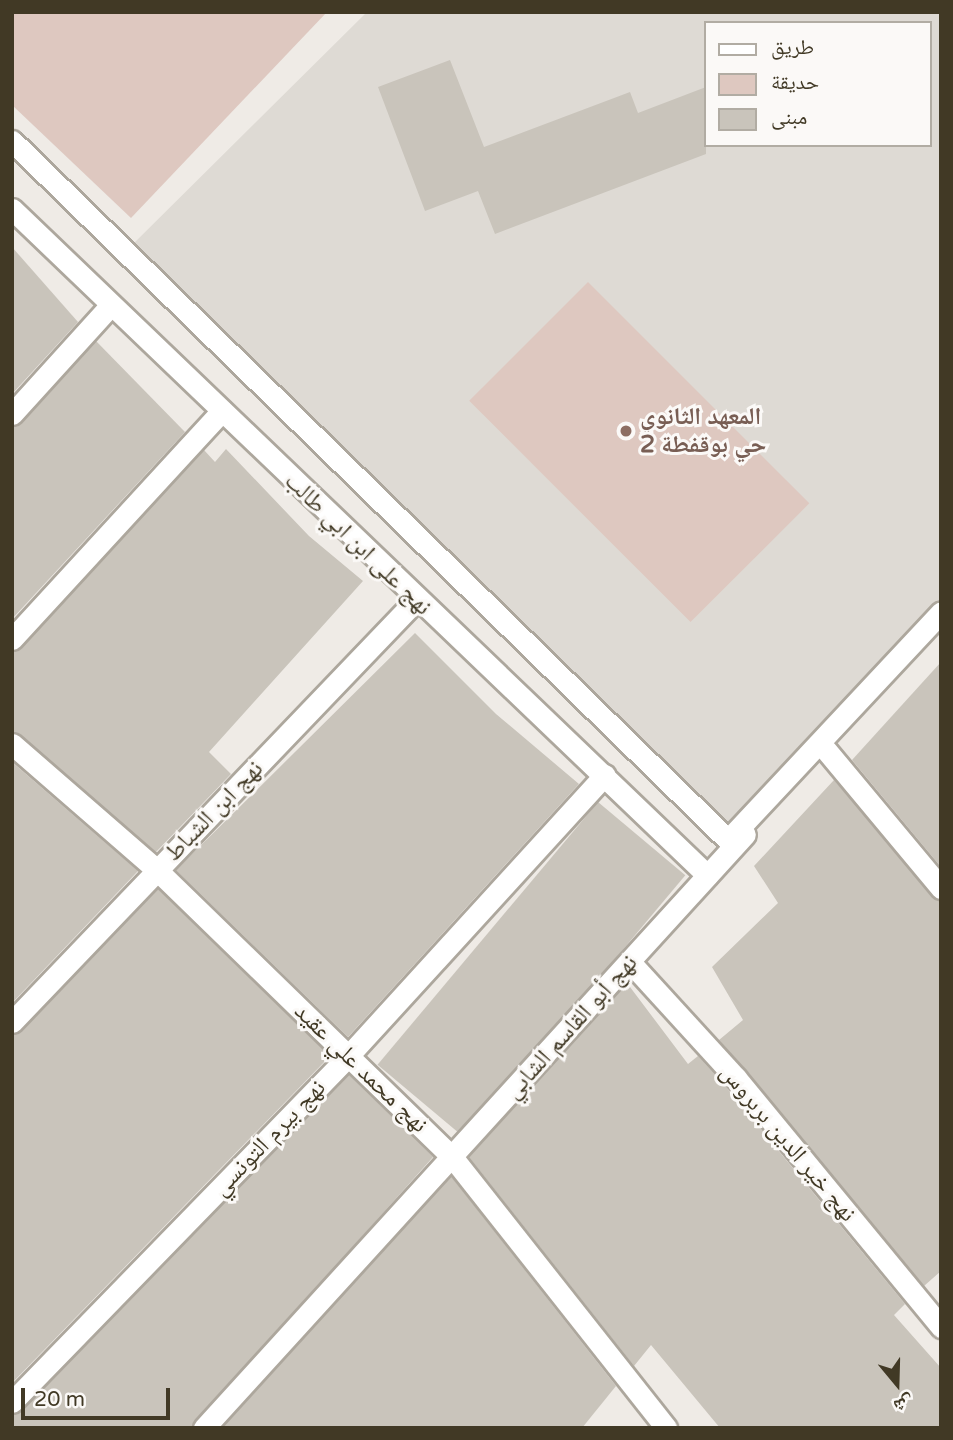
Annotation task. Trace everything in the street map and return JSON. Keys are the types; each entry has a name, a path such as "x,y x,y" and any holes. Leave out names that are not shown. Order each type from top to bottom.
{"street":[{"path":"12,141 728,840 941,612"},
{"name":"نهج على ابن ابي طالب","path":"12,209 416,600 605,775 707,875"},
{"path":"12,414 111,305"},
{"path":"12,639 222,411"},
{"name":"نهج ابن الشباط","path":"12,1022 416,600"},
{"name":"نهج أبو القاسم الشابي","path":"204,1428 453,1158 707,875 941,630"},
{"name":"نهج محمد علي عقيد","path":"14,746 157,870 453,1158 666,1428"},
{"path":"826,750 941,888"},
{"name":"نهج بيرم التونسي","path":"12,1402 349,1055 605,775"},
{"name":"نهج خير الدين بربروس","path":"630,962 736,1078 941,1327"}],"shaded area":[{"name":"المعهد الثانوي حي بوقفطة 2","path":"367,12 941,12 941,612 728,840 128,249"}],"green space":[{"path":"12,12 327,12 131,218 12,105"},
{"path":"588,282 809,503 691,622 469,401"}],"building":[{"path":"450,60 484,147 630,92 638,113 704,88 706,154 495,234 478,191 425,211 378,87"},
{"path":"12,247 78,322 12,394"},
{"path":"96,341 185,432 12,619 12,427"},
{"path":"226,449 309,536 363,581 209,752 231,774 156,852 12,731 12,652 204,450 215,462"},
{"path":"415,633 496,714 579,784 348,1037 176,870"},
{"path":"941,662 941,867 852,760"},
{"path":"12,762 138,871 12,1003"},
{"path":"834,780 941,901 941,1271 924,1286 719,1040 743,1020 712,967 778,903 754,866"},
{"path":"598,802 685,875 465,1138 378,1065"},
{"path":"158,889 330,1056 12,1383 12,1035"},
{"path":"627,983 688,1064 698,1056 905,1304 894,1315 941,1368 941,1428 720,1428 651,1345 634,1366 469,1157"},
{"path":"348,1074 433,1157 191,1428 12,1428 12,1415"},
{"path":"451,1176 616,1386 582,1428 222,1428"}],"place":[{"name":"المعهد الثانوي حي بوقفطة 2","path":"626,431"}]}
